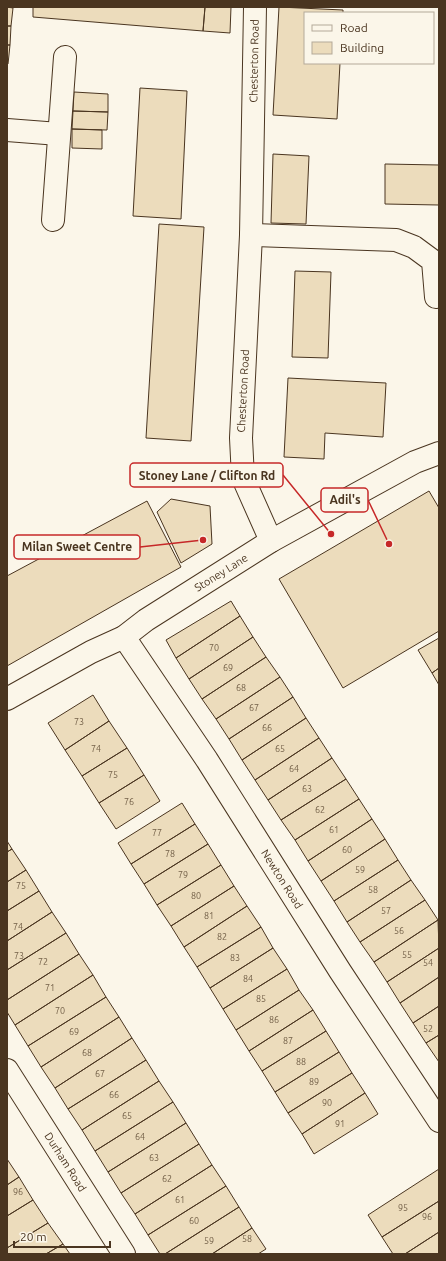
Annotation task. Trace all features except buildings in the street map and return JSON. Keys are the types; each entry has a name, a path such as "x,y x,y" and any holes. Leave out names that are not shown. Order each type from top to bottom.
{"street":[{"name":"Chesterton Road","path":"256,7 251,235 241,438 243,478 271,541"},
{"path":"53,220 65,57"},
{"path":"7,130 59,134"},
{"path":"251,235 396,240 414,247 436,261 436,297"},
{"name":"Stoney Lane","path":"7,699 91,652 124,637 146,620 271,541 415,462 439,453"},
{"name":"Newton Road","path":"124,637 207,760 340,971 439,1122"},
{"name":"Durham Road","path":"7,1070 124,1254"}],"place":[{"name":"Stoney Lane / Clifton Rd","path":"331,534"},
{"name":"Milan Sweet Centre","path":"203,540"},
{"name":"Adil's","path":"389,544"}]}
